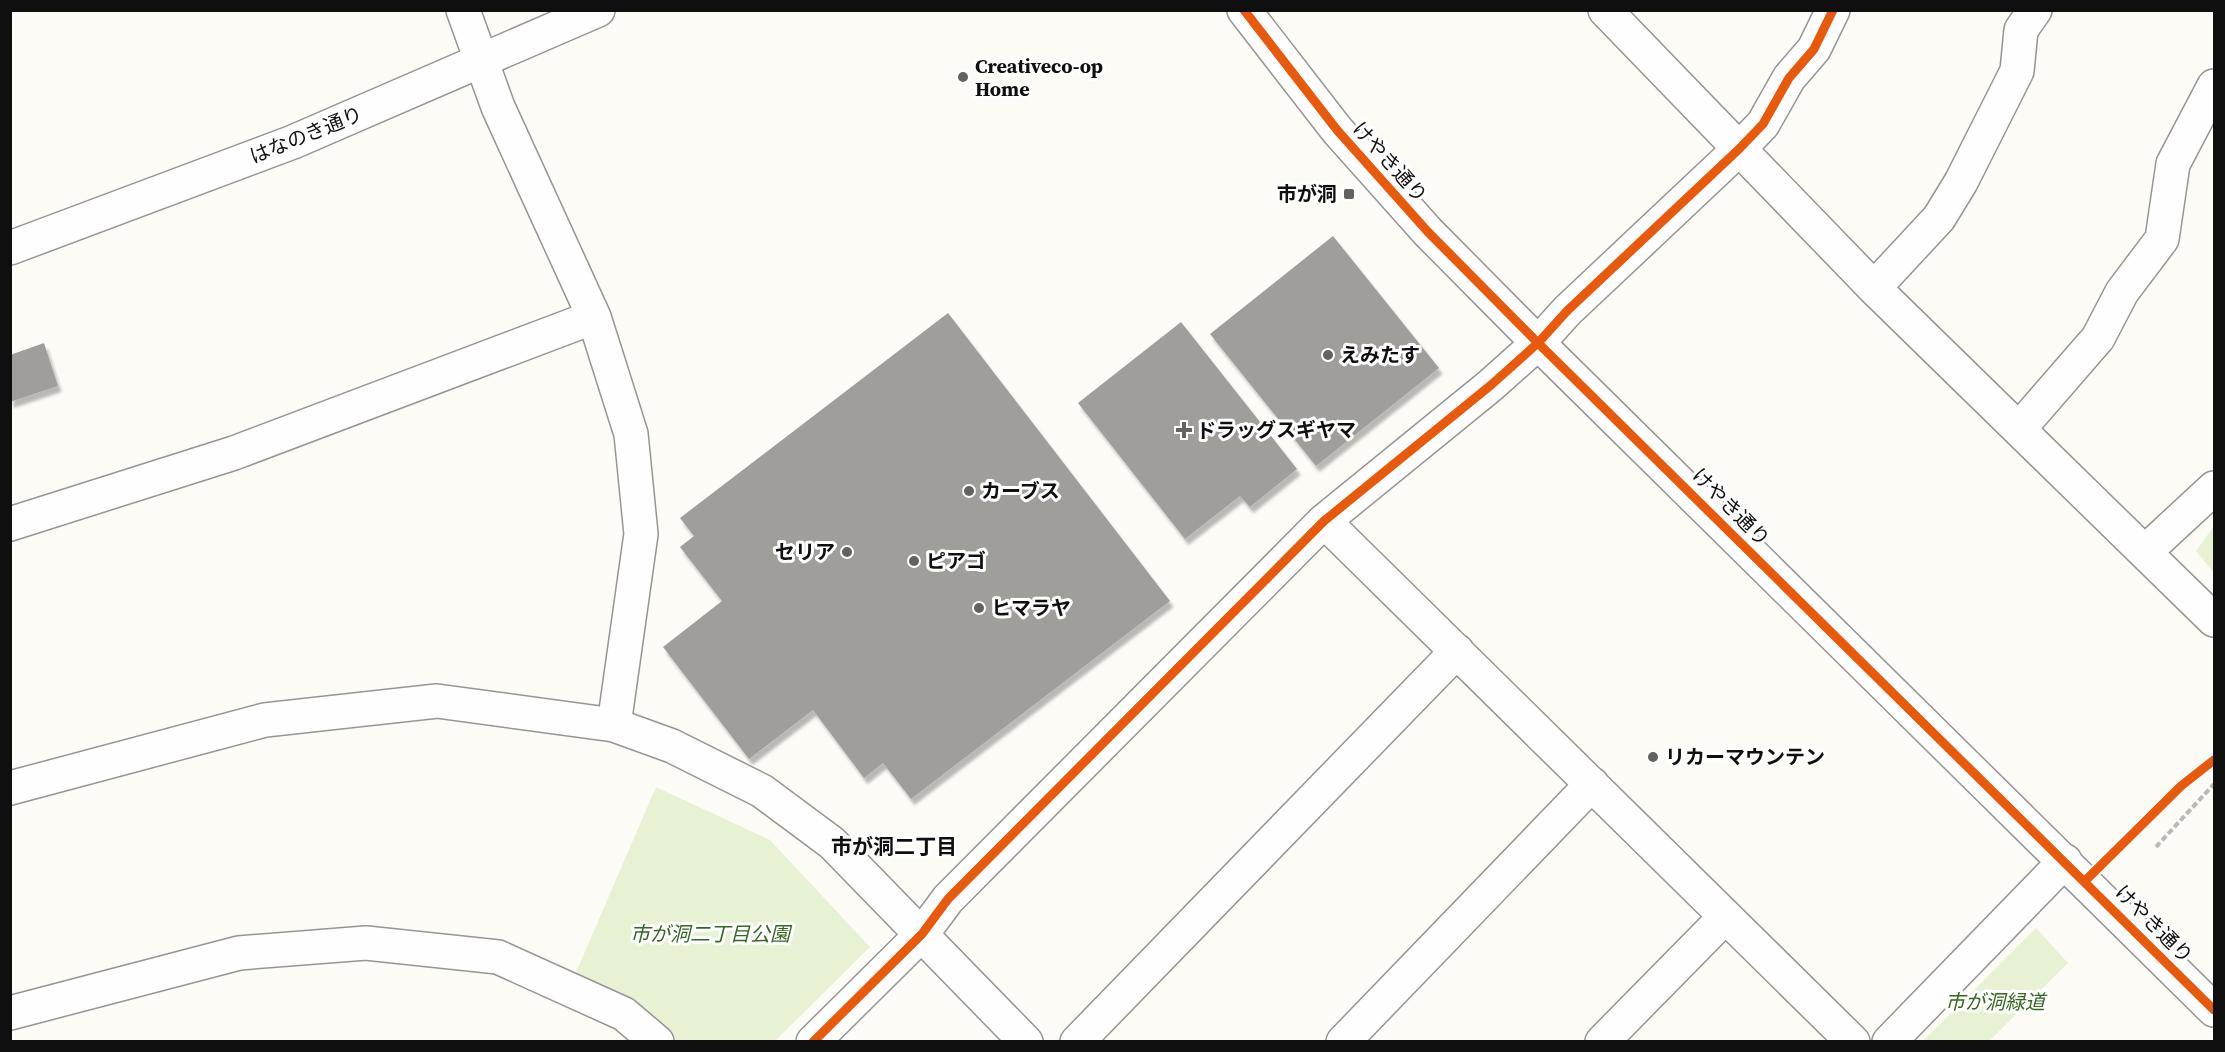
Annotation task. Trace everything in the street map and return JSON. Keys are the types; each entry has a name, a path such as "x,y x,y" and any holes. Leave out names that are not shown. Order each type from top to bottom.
{"street":[{"path":"463,10 498,107 594,318 631,434 641,534 614,725"},
{"name":"はなのき通り","path":"10,248 293,142 598,10"},
{"name":"けやき通り","path":"1244,10 1337,130 1428,232 2214,1010"},
{"path":"1605,10 1874,288 2214,620"},
{"path":"813,1041 922,934 948,899 1324,521 1491,385 1538,343 1567,311 1763,124 1789,78 1814,50 1833,10"},
{"path":"1874,288 1939,218 1961,182 2017,71 2021,30 2035,10"},
{"path":"2019,429 2098,338 2122,292 2162,239 2173,164 2214,86"},
{"path":"10,524 234,453 594,318"},
{"path":"2145,552 2214,488"},
{"path":"1324,521 1853,1041"},
{"path":"1077,1041 1457,651"},
{"path":"10,788 265,720 436,701 614,725 672,746 762,791 832,843 1026,1041"},
{"path":"1343,1041 1592,784"},
{"path":"1889,1041 2065,861"},
{"path":"1602,1041 1725,917"},
{"path":"10,1013 239,953 366,943 498,957 624,1014 657,1041"}],"path":[{"path":"2156,847 2214,784"}],"green space":[{"path":"2214,526 2214,573 2196,551"},
{"name":"市が洞二丁目公園","path":"656,787 770,840 870,947 775,1041 667,1041 571,984"},
{"name":"市が洞緑道","path":"2036,928 2068,963 1989,1041 1923,1041"}],"building":[{"path":"1333,236 1439,368 1316,466 1210,334"},
{"path":"948,313 1170,601 911,799 883,763 864,778 813,710 749,759 663,647 722,601 680,547 694,536 680,518"},
{"path":"1181,322 1297,469 1250,507 1240,496 1185,539 1078,403"},
{"path":"44,343 58,386 10,402 10,355"}],"cycle path":[{"path":"1244,10 1337,130 1428,232 2214,1010"},
{"path":"813,1042 922,934 948,899 1324,521 1491,385 1538,343 1567,311 1739,149 1763,124 1789,78 1814,49 1833,10"},
{"path":"2085,881 2181,786 2214,760"}],"place":[{"name":"Creativeco-op Home","path":"963,77"},
{"name":"市が洞","path":"1349,194"},
{"name":"えみたす","path":"1328,355"},
{"name":"ドラッグスギヤマ","path":"1184,430"},
{"name":"カーブス","path":"969,491"},
{"name":"セリア","path":"847,552"},
{"name":"ピアゴ","path":"914,561"},
{"name":"ヒマラヤ","path":"979,608"},
{"name":"リカーマウンテン","path":"1653,757"}],"district":[{"name":"市が洞二丁目","path":"894,847"}]}
